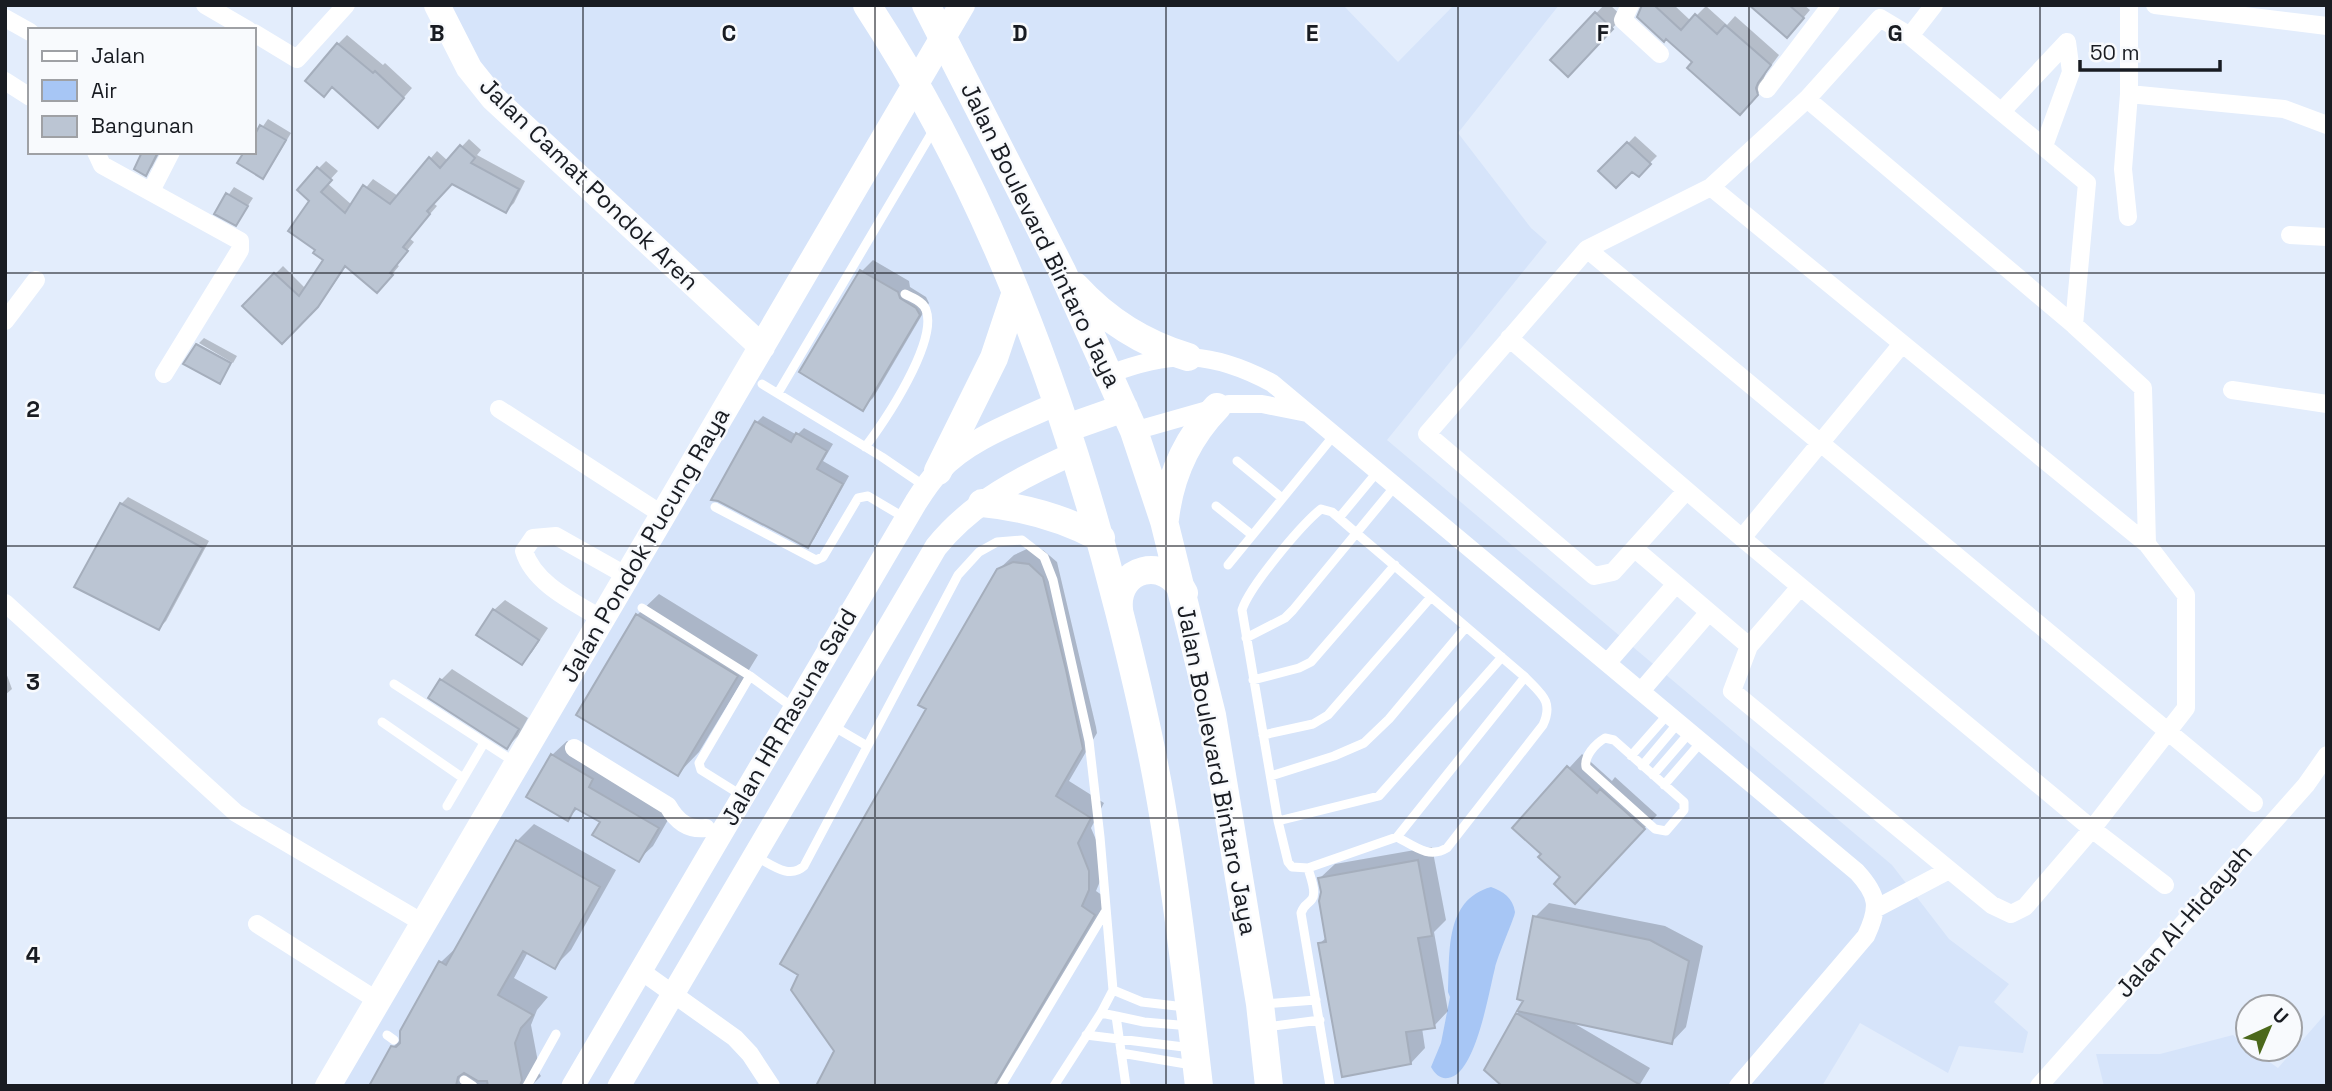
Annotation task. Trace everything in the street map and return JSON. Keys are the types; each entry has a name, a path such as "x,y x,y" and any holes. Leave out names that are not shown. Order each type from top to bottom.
{"main road":[{"name":"Jalan Camat Pondok Aren","path":"437,5 469,68 492,98 762,347"},
{"name":"Jalan Boulevard Bintaro Jaya","path":"867,5 938,123 986,223 1016,292 1067,428 1101,538 1134,667 1161,800 1194,1047"},
{"name":"Jalan Boulevard Bintaro Jaya","path":"926,5 1062,271 1110,374 1129,419 1164,520 1212,715 1261,1015 1269,1086"},
{"name":"Jalan Pondok Pucung Raya","path":"328,1086 962,5"},
{"path":"986,223 1003,233 1016,231 1026,222 1028,203"},
{"path":"1062,271 1093,304 1119,325 1150,343 1188,357"},
{"path":"932,479 994,358 1016,292"},
{"path":"1164,520 1170,488 1180,460 1193,437 1217,407"},
{"path":"1067,428 1129,419"},
{"path":"982,503 1046,514 1101,538"},
{"path":"1119,609 1122,587 1133,575 1140,572 1163,572 1176,580 1184,593"}],"street":[{"path":"205,5 240,28"},
{"path":"256,34 297,59 346,5"},
{"path":"1630,5 1623,20 1660,54"},
{"path":"1767,89 1831,5"},
{"path":"1910,36 1934,5"},
{"path":"2128,217 2123,169 2129,94 2129,5"},
{"path":"2155,5 2327,26"},
{"path":"5,18 28,31"},
{"path":"1686,491 1613,572 1594,576 1427,434 1587,249 1711,187 1807,99 1880,18 1910,36 2087,183 2074,325"},
{"path":"2003,111 2067,42 2071,72 2044,146"},
{"path":"5,82 28,96"},
{"path":"2129,94 2284,109 2327,125"},
{"path":"1807,99 2074,325 2143,388 2147,544"},
{"path":"97,154 102,165 237,238 241,244 240,250 164,373"},
{"path":"151,191 170,154"},
{"path":"1711,187 2147,544 2186,595 2186,708 2092,829 2025,907 2011,915 1992,905 1732,691 1749,646 1800,587"},
{"path":"2290,235 2327,237"},
{"path":"1587,249 2254,803"},
{"path":"5,321 36,279"},
{"path":"1509,338 1800,587 2092,829 2165,885"},
{"path":"1742,538 1902,344"},
{"path":"1110,374 1155,359 1188,357 1222,363 1272,383 1642,690 1857,872 1870,886 1876,901 1874,919 1866,936 1738,1086"},
{"path":"2232,390 2327,404"},
{"path":"1129,419 1262,404 1310,414"},
{"path":"499,409 663,515"},
{"name":"Jalan HR Rasuna Said","path":"573,1086 641,971 713,832 743,796 905,518 932,479 971,446 1019,421 1067,428 1037,471 982,503 959,522 936,547 673,993 623,1083"},
{"path":"602,619 547,583 528,565 524,551 533,538 556,536 627,576"},
{"path":"1635,549 1749,646"},
{"path":"1608,662 1676,584"},
{"path":"5,603 236,813 423,923"},
{"path":"1642,690 1709,612"},
{"path":"810,683 843,704"},
{"path":"574,748 668,806 679,806 700,818 713,832"},
{"name":"Jalan Al-Hidayah","path":"2039,1086 2306,785 2327,755"},
{"path":"1875,909 1949,870"},
{"path":"257,924 378,1001"},
{"path":"641,971 735,1038 750,1054 771,1086"}],"lane":[{"path":"778,393 938,123"},
{"path":"865,447 878,431 914,369 926,340 927,312 924,305 905,294"},
{"path":"762,384 865,447 932,479"},
{"path":"1227,565 1335,434"},
{"path":"1237,461 1282,498"},
{"path":"1339,518 1379,471"},
{"path":"1246,638 1285,618 1293,610 1396,485"},
{"path":"715,507 816,560 823,557 858,498 867,496 905,518"},
{"path":"1216,506 1252,535"},
{"path":"1397,837 1428,853 1438,853 1447,848 1543,725 1549,712 1546,700 1525,677 1328,509 1318,511 1271,564 1246,597 1242,610 1278,821 1292,867 1308,868 1397,837 1525,677"},
{"path":"754,856 789,873 797,872 804,866 958,575 979,552 997,542 1022,540 1044,557 1053,580 1089,740 1113,990 1054,1086"},
{"path":"1253,680 1299,668 1311,662 1395,565"},
{"path":"1263,735 1313,723 1328,715 1432,597"},
{"path":"642,608 750,676 795,709"},
{"path":"1271,776 1334,756 1364,743 1389,719 1466,627"},
{"path":"1278,821 1379,796 1502,657"},
{"path":"743,796 701,770 699,763 750,676"},
{"path":"394,684 517,764"},
{"path":"382,722 463,778"},
{"path":"831,725 867,746"},
{"path":"1631,756 1685,727"},
{"path":"1642,766 1685,727"},
{"path":"1653,775 1685,727"},
{"path":"1664,785 1685,727"},
{"path":"1605,738 1614,740 1631,756 1684,802 1685,806 1663,832 1654,829 1589,771 1586,764 1586,758 1605,738"},
{"path":"447,806 484,743"},
{"path":"1308,868 1314,894 1301,913 1330,1086"},
{"path":"1001,1086 1105,912"},
{"path":"1113,990 1142,1002 1194,1047"},
{"path":"1261,1015 1316,1000"},
{"path":"1101,1013 1144,1022 1194,1047"},
{"path":"1261,1015 1320,1020"},
{"path":"1116,1016 1126,1086"},
{"path":"527,1086 556,1034"},
{"path":"1086,1035 1194,1047"},
{"path":"1121,1053 1194,1047"},
{"path":"464,1080 473,1086"}],"shaded area":[{"path":"429,5 1343,5 1398,62 1454,5 1559,5 1458,133 1531,228 1547,242 1387,440 1892,865 1949,939 2009,984 1994,1002 2028,1032 2023,1053 1959,1046 1948,1073 1860,1023 1822,1086 315,1086 755,342 523,139"},
{"path":"2327,1012 2327,1086 2104,1086 2096,1054 2160,1054 2233,1035 2234,1063 2271,1063 2278,1068 2282,1063 2304,1063 2304,1038"}],"water":[{"path":"1491,887 1510,899 1515,912 1496,963 1474,1048 1458,1073 1443,1078 1431,1067 1441,1043 1450,997 1449,961 1453,930 1457,916 1465,904 1476,894"}],"building":[{"path":"1642,5 1654,5 1681,30 1695,14 1717,34 1725,25 1771,65 1758,83 1758,95 1740,115 1687,68 1692,62 1666,39 1664,42 1637,17"},
{"path":"1749,5 1789,5 1804,18 1787,38"},
{"path":"1595,12 1613,29 1568,77 1550,60"},
{"path":"337,43 373,73 375,71 404,98 378,128 332,87 324,97 305,81"},
{"path":"260,125 286,140 263,179 237,163 243,154 256,154 256,132"},
{"path":"1627,142 1651,164 1639,177 1632,172 1616,188 1598,171"},
{"path":"460,145 475,158 471,163 519,189 506,213 452,184 427,211 430,214 403,247 408,251 390,273 393,275 377,293 345,266 318,307 282,344 242,306 274,273 299,296 323,260 313,253 315,250 288,231 309,201 297,190 317,167 332,180 321,192 345,213 363,185 390,204 429,157 440,168"},
{"path":"141,154 157,154 146,176 134,169"},
{"path":"226,193 248,206 236,226 214,214"},
{"path":"860,270 898,292 900,298 916,308 920,315 863,411 799,372"},
{"path":"196,344 231,363 220,384 183,364"},
{"path":"755,421 791,442 796,433 827,451 817,469 843,484 808,548 718,501 711,500"},
{"path":"120,503 203,548 159,630 74,587"},
{"path":"1013,562 1029,564 1043,577 1066,670 1083,749 1056,796 1091,818 1078,843 1089,871 1089,890 1082,906 1095,915 994,1086 816,1086 834,1051 791,990 798,975 780,964 926,709 918,705 997,569"},
{"path":"493,609 539,640 522,665 476,635"},
{"path":"636,614 738,676 678,776 576,715"},
{"path":"440,679 519,729 507,749 428,698"},
{"path":"551,754 593,779 589,787 659,828 639,862 592,835 600,822 575,808 568,821 526,797"},
{"path":"1567,766 1597,793 1600,789 1645,829 1575,904 1554,884 1560,877 1538,857 1541,854 1512,828"},
{"path":"516,840 600,887 555,969 523,951 498,995 533,1015 521,1028 515,1043 522,1080 520,1086 488,1086 487,1081 478,1081 464,1073 458,1077 456,1086 369,1086 391,1046 396,1047 400,1043 400,1031 439,961 446,965"},
{"path":"1418,860 1432,936 1418,938 1435,1028 1406,1032 1411,1064 1342,1077 1318,943 1326,942 1318,878"},
{"path":"1533,916 1650,940 1689,961 1672,1044 1517,1011 1523,1001 1517,999"},
{"path":"1516,1013 1642,1086 1502,1086 1484,1070"}]}
